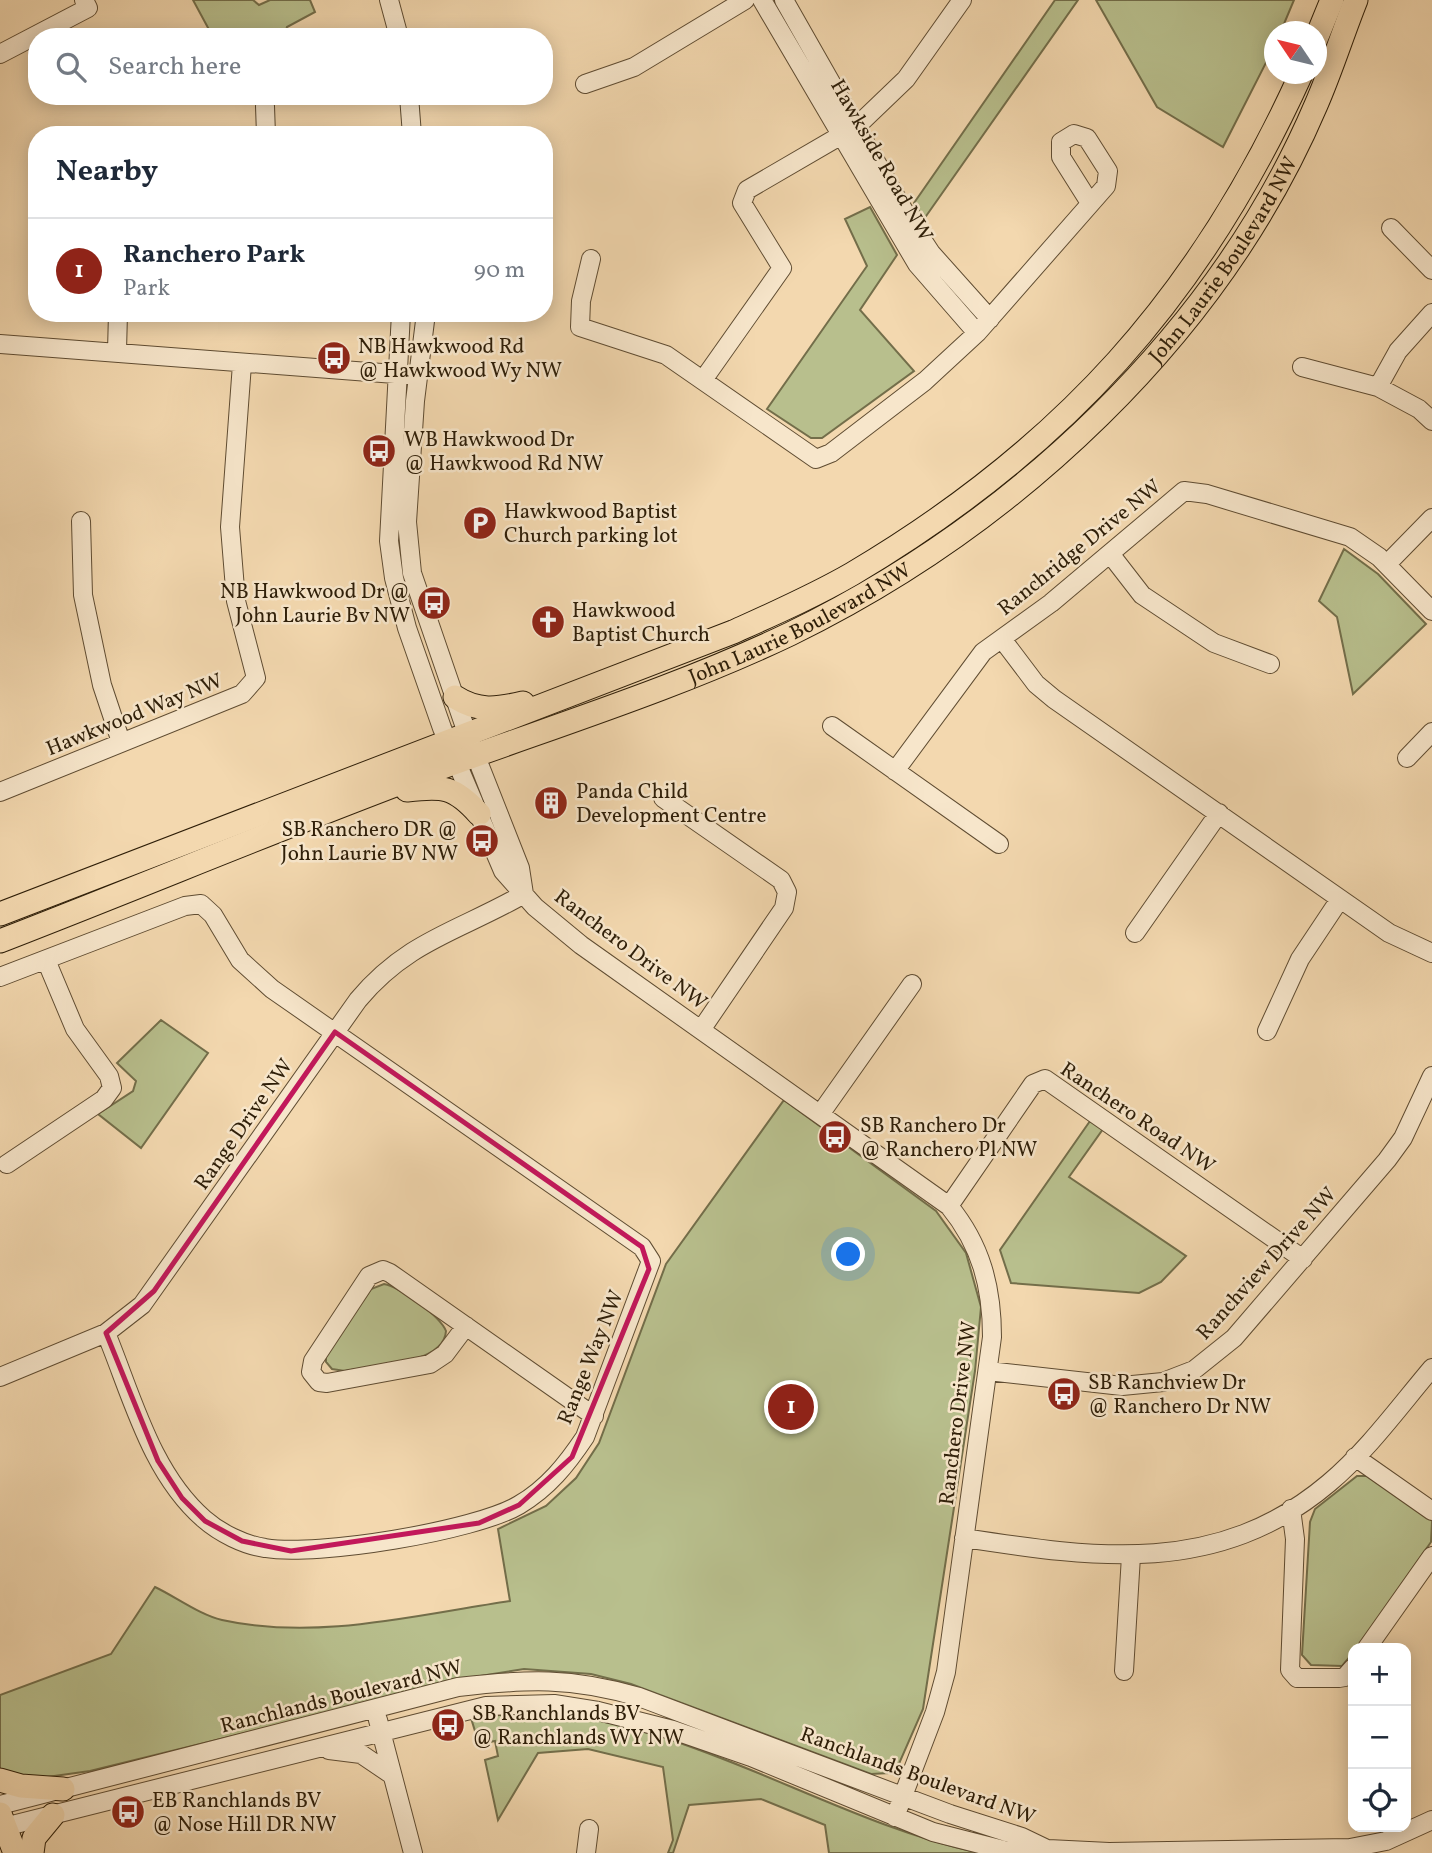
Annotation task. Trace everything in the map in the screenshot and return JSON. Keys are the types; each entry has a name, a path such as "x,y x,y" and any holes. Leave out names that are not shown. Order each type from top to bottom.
{"main road":[{"name":"John Laurie Boulevard NW","path":"1327,28 1350,2"},
{"name":"John Laurie Boulevard NW","path":"0,915 463,749 728,661 790,634 903,571 1016,491 1077,438 1126,388 1210,286 1245,234 1304,129 1350,2"},
{"name":"John Laurie Boulevard NW","path":"0,941 379,792 543,705 733,632 850,575 911,537 1018,459 1109,373 1199,260 1267,146 1296,84"},
{"path":"455,697 475,708 496,709 530,702 543,705"},
{"path":"379,792 444,788 466,800 479,814"},
{"path":"0,1780 21,1786 63,1789"},
{"path":"32,1853 34,1838 53,1815"},
{"path":"1,1820 15,1853"}],"street":[{"path":"389,0 397,28"},
{"path":"585,84 634,67 746,0"},
{"name":"Hawkside Road NW","path":"762,0 917,264 977,333"},
{"name":"Hawkside Road NW","path":"784,0 931,253 990,318"},
{"path":"703,380 782,268 742,203 747,190 857,127 906,79 962,0"},
{"path":"46,28 91,3"},
{"path":"0,54 28,38"},
{"path":"410,105 411,126"},
{"path":"265,106 266,126"},
{"path":"591,259 581,301 580,327 596,334 646,346 666,355 816,459 831,453 925,381 977,333 1090,203"},
{"path":"1391,228 1432,270"},
{"path":"1378,387 1398,351 1432,313"},
{"path":"117,351 118,322"},
{"path":"400,322 388,516 394,578 407,628 463,749"},
{"path":"425,322 407,522 412,573 429,630 455,697 463,749"},
{"path":"0,344 418,376"},
{"name":"Hawkwood Way NW","path":"0,792 242,694 256,678 236,601 230,527 242,364"},
{"path":"1303,367 1378,387 1419,409 1432,421"},
{"name":"Ranchridge Drive NW","path":"1432,611 1387,564 1350,537 1194,491 1180,494 1111,555 1002,639 1036,684 1054,699 1389,933 1432,953"},
{"path":"1387,564 1432,518"},
{"path":"81,521 83,595 102,685 121,742"},
{"path":"1111,555 1142,595 1214,643 1270,664"},
{"path":"394,578 412,573"},
{"path":"895,771 968,668 983,652 1002,639"},
{"path":"832,726 999,844"},
{"path":"1407,758 1432,732"},
{"name":"Ranchero Drive NW","path":"463,749 479,814 503,871 546,917 582,946 949,1206 971,1237 990,1289 992,1337 988,1371 942,1688 895,1817"},
{"name":"Ranchero Drive NW","path":"463,749 520,868 524,894"},
{"path":"663,798 781,880 787,892 784,908 701,1030"},
{"path":"1135,933 1219,813"},
{"name":"Range Drive NW","path":"0,1377 106,1333 127,1319 154,1290 377,976 399,958 524,894"},
{"path":"1267,1031 1300,959 1340,899"},
{"name":"Range Way NW","path":"46,960 185,906 201,904 213,915 230,947 255,975 647,1253 651,1261 594,1416 572,1457 542,1490 497,1516 479,1523 317,1550 264,1548 220,1531 182,1498 158,1461 106,1333"},
{"path":"0,978 46,960 75,1029 109,1076 112,1088 104,1099 7,1164"},
{"path":"821,1114 912,984"},
{"name":"Ranchview Drive NW","path":"988,1371 1122,1386 1176,1378 1216,1355 1303,1259 1425,1115 1432,1076"},
{"name":"Ranchero Road NW","path":"949,1206 1033,1084 1045,1079 1303,1259"},
{"path":"466,1326 445,1354 417,1369 327,1383 318,1382 311,1372 313,1361 374,1271 390,1273 466,1326 594,1416"},
{"path":"964,1538 1051,1552 1131,1556 1164,1554 1214,1542 1269,1522 1329,1483 1432,1368"},
{"path":"1355,1457 1432,1511"},
{"path":"1291,1509 1295,1539 1290,1670 1297,1678 1339,1678 1348,1674"},
{"path":"1124,1671 1131,1556"},
{"path":"1371,1643 1432,1556"},
{"name":"Ranchlands Boulevard NW","path":"1,1820 63,1789 458,1687 520,1679 558,1679 604,1686 701,1718 903,1795 1023,1837 1048,1849"},
{"name":"Ranchlands Boulevard NW","path":"1,1820 53,1815 486,1706 554,1704 598,1711 673,1730 725,1748 933,1832 983,1847 1015,1853 1048,1849 1109,1852 1350,1848 1386,1841 1432,1820"},
{"path":"375,1710 414,1853"},
{"path":"313,1749 361,1754 392,1775"},
{"path":"586,1853 589,1829"}],"highlighted area":[{"path":"335,1032 642,1247 649,1269 572,1457 519,1505 479,1523 291,1551 242,1541 205,1521 182,1498 158,1461 106,1333 154,1291"}],"green space":[{"path":"193,0 253,0 259,5 270,0 310,0 315,12 287,28 208,28"},
{"path":"1055,0 1078,0 924,219 914,203"},
{"path":"1096,0 1294,0 1285,21 1264,21 1264,67 1223,147 1157,107"},
{"path":"870,207 897,255 860,310 914,371 822,438 811,438 767,409 867,266 845,219"},
{"path":"1344,549 1378,574 1426,624 1353,694 1337,617 1319,601"},
{"path":"161,1020 208,1053 141,1148 98,1114 133,1091 136,1081 117,1063"},
{"path":"784,1100 936,1211 966,1253 981,1307 975,1371 923,1709 898,1766 890,1773 871,1774 631,1684 591,1674 524,1669 474,1677 90,1771 40,1778 0,1772 0,1695 111,1654 155,1587 214,1618 258,1626 294,1628 366,1624 510,1601 498,1529 546,1506 576,1478 599,1443 666,1264"},
{"path":"1090,1121 1103,1129 1069,1177 1186,1256 1161,1282 1139,1293 1011,1283 1000,1250"},
{"path":"384,1284 409,1296 436,1318 446,1331 442,1342 433,1351 404,1362 345,1371 332,1369 326,1362 326,1354 371,1289"},
{"path":"1357,1476 1368,1476 1426,1514 1432,1521 1431,1542 1360,1643 1348,1643 1348,1659 1342,1666 1311,1665 1302,1655 1310,1522 1315,1509"},
{"path":"528,1712 587,1718 645,1732 757,1772 867,1818 923,1838 980,1853 829,1853 825,1825 761,1799 689,1805 673,1853 668,1853 673,1840 663,1767 588,1749 538,1753 498,1820 485,1760 498,1756 495,1741 479,1744 471,1718"}],"place":[{"name":"NB Hawkwood Rd @ Hawkwood Wy NW","path":"334,358"},
{"name":"WB Hawkwood Dr @ Hawkwood Rd NW","path":"379,451"},
{"name":"Hawkwood Baptist Church parking lot","path":"480,523"},
{"name":"NB Hawkwood Dr @ John Laurie Bv NW","path":"434,603"},
{"name":"Hawkwood Baptist Church","path":"548,622"},
{"name":"Panda Child Development Centre","path":"551,803"},
{"name":"SB Ranchero DR @ John Laurie BV NW","path":"482,841"},
{"name":"SB Ranchero Dr @ Ranchero Pl NW","path":"835,1137"},
{"name":"SB Ranchview Dr @ Ranchero Dr NW","path":"1064,1394"},
{"name":"Ranchero Park","path":"791,1407"},
{"name":"SB Ranchlands BV @ Ranchlands WY NW","path":"448,1725"},
{"name":"EB Ranchlands BV @ Nose Hill DR NW","path":"128,1812"}]}
